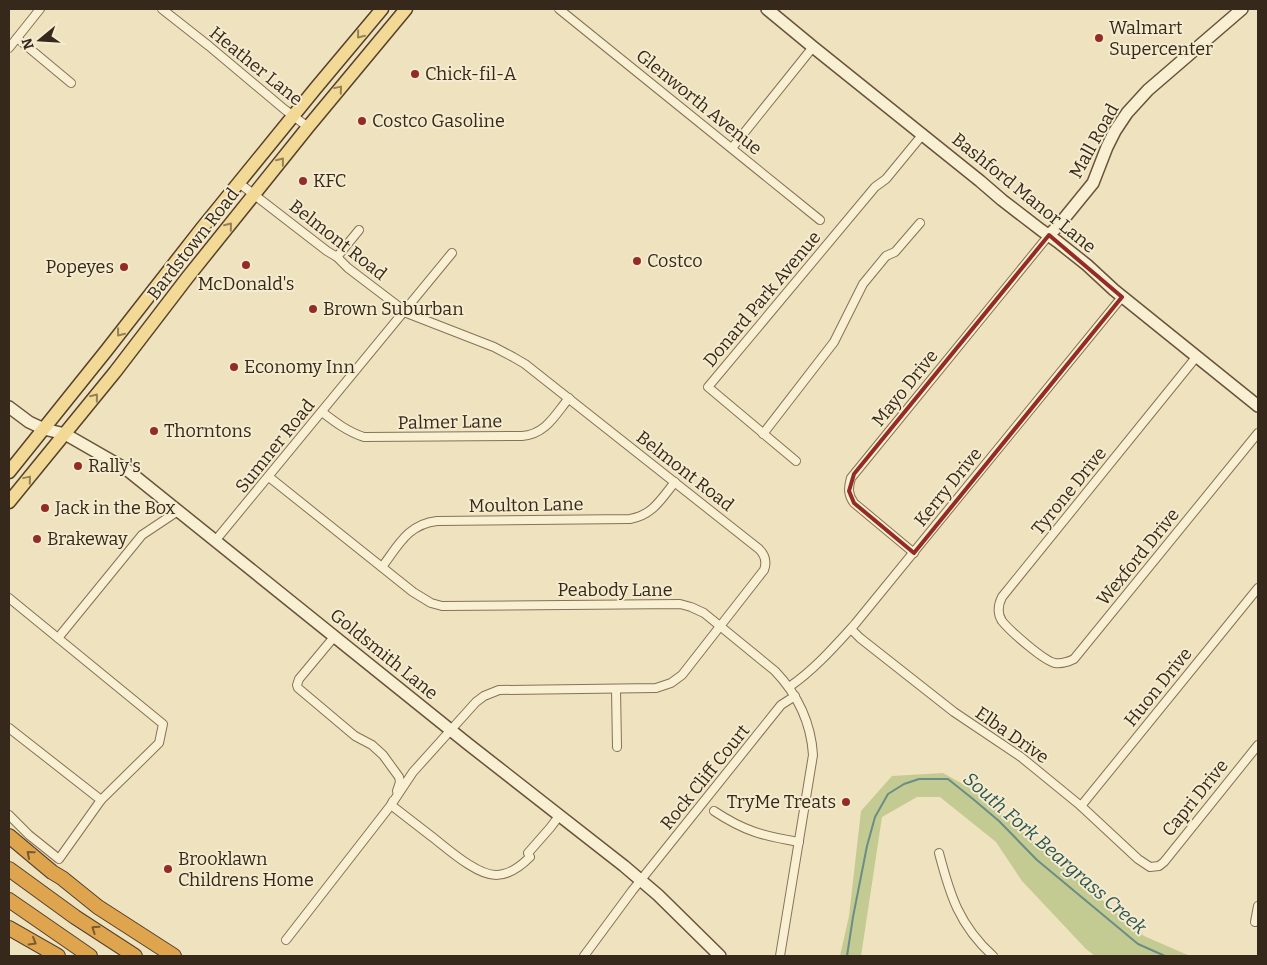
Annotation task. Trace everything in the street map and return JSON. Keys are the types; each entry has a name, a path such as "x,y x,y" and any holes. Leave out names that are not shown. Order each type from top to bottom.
{"highway":[{"path":"9,836 98,907 174,956"},
{"path":"9,869 67,911 135,956"},
{"path":"9,900 90,956"},
{"path":"9,928 58,956"}],"main road":[{"name":"Bardstown Road","path":"9,472 239,183 382,9"},
{"name":"Bardstown Road","path":"9,502 115,372 254,194 406,9"},
{"path":"164,277 176,292"}],"street":[{"path":"9,48 40,9"},
{"name":"Heather Lane","path":"162,9 308,127"},
{"name":"Glenworth Avenue","path":"559,9 820,220"},
{"name":"Bashford Manor Lane","path":"767,9 1002,200 1087,265 1122,297 1258,406"},
{"name":"Mall Road","path":"1049,235 1092,183 1115,131 1127,113 1148,90 1242,9"},
{"path":"17,38 71,83"},
{"path":"732,148 813,47"},
{"name":"Donard Park Avenue","path":"764,434 708,387 874,187 886,179 923,134"},
{"name":"Belmont Road","path":"239,183 337,257 348,268 404,312 494,347 525,364 759,549 766,559 764,570 682,675 671,683 656,688 499,690 493,692 476,702 413,772 391,805"},
{"path":"796,460 764,434 834,342 863,284 886,256 894,252 920,223"},
{"path":"337,257 359,230"},
{"name":"Mayo Drive","path":"914,553 854,503 849,491 851,478 1049,235"},
{"name":"Sumner Road","path":"215,541 452,253"},
{"name":"Kerry Drive","path":"788,687 811,669 851,629 1122,297"},
{"name":"Tyrone Drive","path":"1028,644 1006,626 999,617 998,607 1002,596 1197,356"},
{"name":"Palmer Lane","path":"322,412 345,429 364,437 522,436 542,430 569,398"},
{"name":"Goldsmith Lane","path":"9,407 29,422 44,429 65,434 126,469 641,881 720,956"},
{"name":"Wexford Drive","path":"1028,644 1055,663 1066,663 1074,659 1258,433"},
{"name":"Peabody Lane","path":"269,477 422,599 436,605 680,604 696,609 767,663 783,679 795,696 811,735 813,755 780,956"},
{"name":"Moulton Lane","path":"382,567 412,529 424,523 437,521 630,519 648,514 675,482"},
{"path":"58,638 142,534 178,511"},
{"name":"Huon Drive","path":"1080,806 1258,588"},
{"path":"9,598 163,724 159,743 101,800 60,859 29,835 9,815"},
{"name":"Elba Drive","path":"851,629 954,712 1021,757 1080,806 1145,865 1154,867"},
{"path":"286,940 391,805 400,782 396,772 383,755 372,745 355,736 301,691 297,685 299,679 334,637"},
{"path":"616,689 617,747"},
{"name":"Rock Cliff Court","path":"584,956 608,922 782,705 795,696"},
{"path":"9,728 101,800"},
{"name":"Capri Drive","path":"1154,867 1164,862 1258,745"},
{"path":"391,805 462,860 482,871 498,875 512,871 528,860 530,857 528,853 559,816"},
{"path":"714,810 728,820 748,830 799,842"},
{"path":"938,853 948,888 959,915 971,933 993,956"},
{"path":"1255,922 1258,906"}],"highlighted area":[{"path":"1049,235 1122,297 914,553 854,503 849,491 854,474"}],"green space":[{"path":"943,773 977,792 1144,936 1190,956 1095,956 1086,949 1022,881 996,842 940,797 917,797 882,817 861,956 840,956 849,916 861,811 892,776"}],"waterway":[{"name":"South Fork Beargrass Creek","path":"847,956 867,846 875,817 888,794 904,784 919,779 948,779 999,821 1037,860 1138,944 1165,956"}],"place":[{"name":"Walmart Supercenter","path":"1099,38"},
{"name":"Chick-fil-A","path":"415,74"},
{"name":"Costco Gasoline","path":"362,121"},
{"name":"KFC","path":"303,181"},
{"name":"Costco","path":"637,261"},
{"name":"McDonald's","path":"246,265"},
{"name":"Popeyes","path":"124,267"},
{"name":"Brown Suburban","path":"313,309"},
{"name":"Economy Inn","path":"234,367"},
{"name":"Thorntons","path":"154,431"},
{"name":"Rally's","path":"78,466"},
{"name":"Jack in the Box","path":"45,508"},
{"name":"Brakeway","path":"37,539"},
{"name":"TryMe Treats","path":"846,802"},
{"name":"Brooklawn Childrens Home","path":"168,869"}]}
